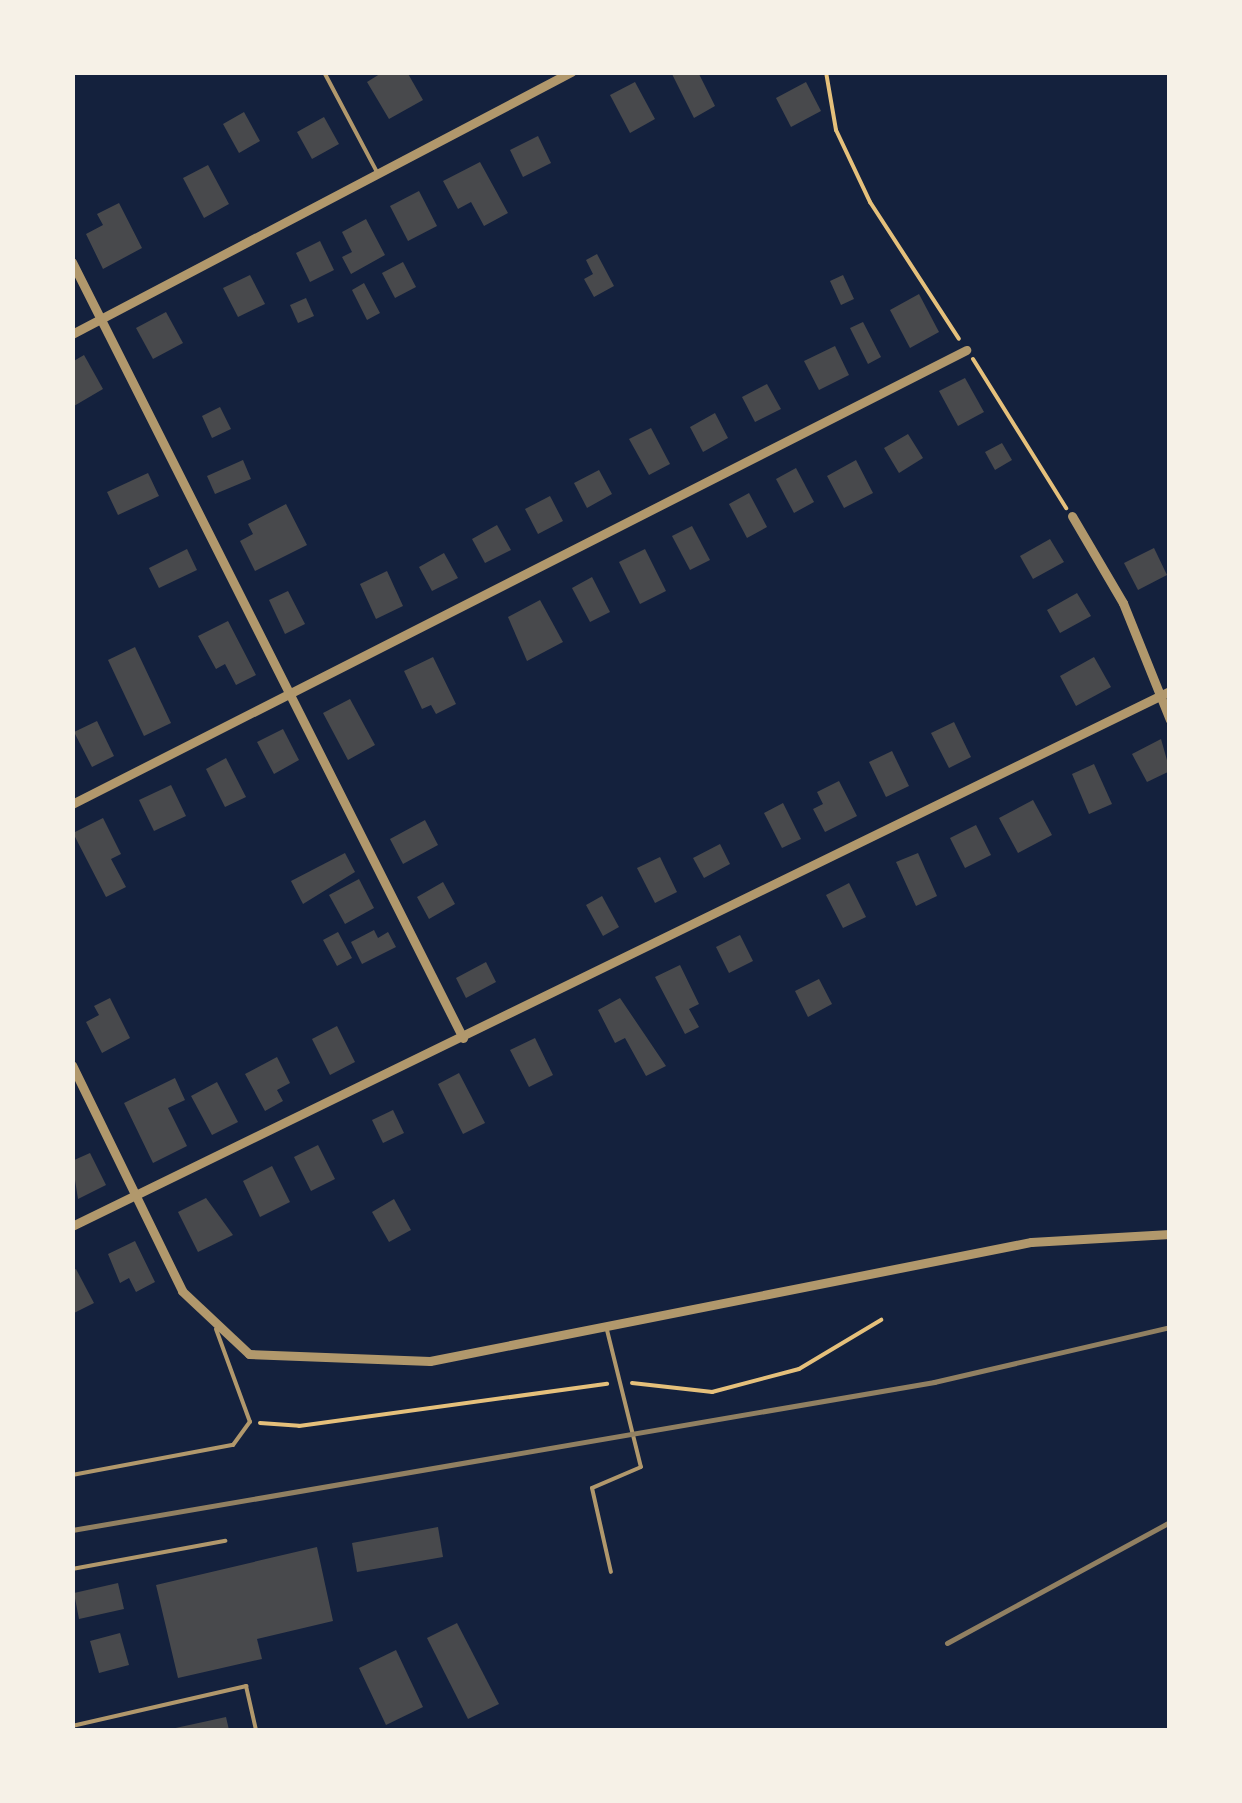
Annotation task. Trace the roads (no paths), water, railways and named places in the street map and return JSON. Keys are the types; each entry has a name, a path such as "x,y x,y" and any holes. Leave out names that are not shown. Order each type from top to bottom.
{"street":[{"path":"72,334 571,72"},
{"path":"72,262 105,317 290,698 463,1038"},
{"path":"72,804 290,698 966,350"},
{"path":"1072,516 1124,603 1157,697 1170,720"},
{"path":"72,1226 1170,691"},
{"path":"72,1065 182,1291 249,1354 430,1361 1031,1242 1170,1234"}],"lane":[{"path":"324,72 378,174"},
{"path":"72,1475 233,1445 250,1422 212,1320"},
{"path":"606,1326 641,1467 592,1488 611,1572"},
{"path":"72,1569 225,1541"},
{"path":"72,1726 246,1686 256,1730"}],"railway":[{"path":"72,1530 934,1382 1170,1327"},
{"path":"947,1643 1170,1522"}]}
